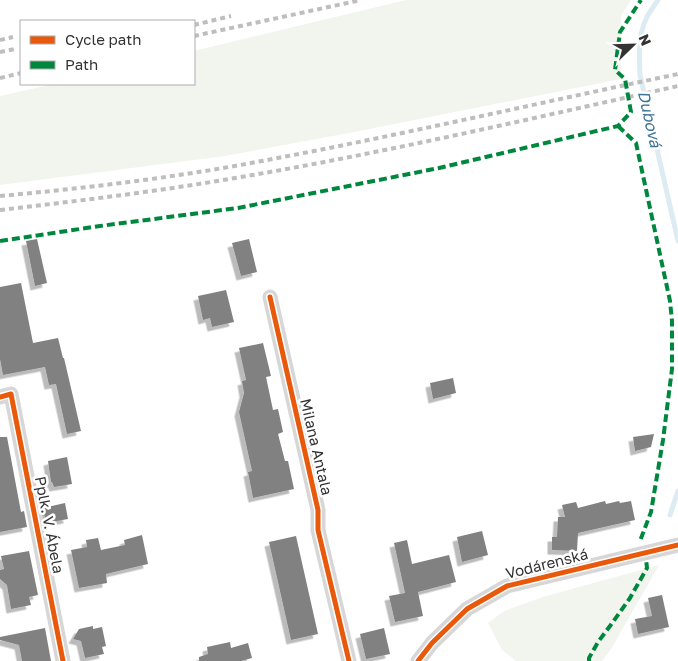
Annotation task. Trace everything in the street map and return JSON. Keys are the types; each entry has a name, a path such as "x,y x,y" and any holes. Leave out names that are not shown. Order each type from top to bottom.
{"street":[{"name":"Milana Antala","path":"270,297 318,510 318,530 348,661"},
{"name":"Pplk. V. Ábela","path":"5,395 64,661"},
{"name":"Vodárenská","path":"418,661 432,643 467,609 507,586 678,545"}],"shaded area":[{"path":"406,0 631,0 621,16 621,79 225,156 0,185 0,96 50,85 195,85 195,51"},
{"path":"659,565 611,649 602,661 516,661 502,650 488,623 504,611 546,596"}],"building":[{"path":"37,239 47,283 35,286 26,241"},
{"path":"249,239 257,272 241,276 232,243"},
{"path":"21,283 33,343 58,338 81,431 67,434 56,384 49,385 45,367 3,375 0,359 0,287"},
{"path":"226,290 234,322 212,327 210,318 203,320 198,296"},
{"path":"263,343 271,376 266,377 273,410 278,409 283,432 278,434 285,461 288,461 294,489 253,498 248,472 252,471 239,412 244,393 242,381 246,380 239,348"},
{"path":"453,378 456,393 433,399 430,383"},
{"path":"654,434 651,447 635,451 633,437"},
{"path":"0,437 7,437 21,512 24,511 27,527 0,532"},
{"path":"67,457 72,484 54,487 51,482 48,461"},
{"path":"605,501 606,504 631,501 635,520 578,533 577,551 552,550 552,537 557,537 558,517 565,517 562,505 576,502 578,508"},
{"path":"65,503 68,519 46,523 43,508"},
{"path":"482,531 488,555 462,562 457,537"},
{"path":"142,535 148,564 106,574 107,583 79,588 71,550 87,547 86,540 98,538 101,550 125,545 124,540"},
{"path":"296,536 318,634 291,640 269,542"},
{"path":"407,540 412,564 449,555 456,582 418,592 423,616 395,622 389,596 405,593 394,543"},
{"path":"29,551 38,595 29,597 31,605 11,609 7,585 0,579 0,570 4,569 1,556"},
{"path":"662,595 669,627 638,634 635,619 652,616 648,598"},
{"path":"93,626 93,629 102,627 106,646 102,647 104,654 85,658 81,641 73,639 79,629"},
{"path":"45,628 51,661 22,661 19,645 0,640 0,637"},
{"path":"384,628 390,654 366,659 360,634"},
{"path":"230,642 231,648 248,643 252,658 241,661 199,661 199,657 208,654 207,647"}],"waterway":[{"name":"Dubová","path":"658,0 647,17 642,31 639,53 640,75 678,241"},
{"name":"Dubová","path":"670,515 678,491"}],"railway":[{"path":"195,36 361,0"},
{"path":"195,25 231,16"},
{"path":"0,40 13,37"},
{"path":"0,52 15,49"},
{"path":"0,78 20,73"},
{"path":"0,196 115,184 285,157 678,74"},
{"path":"0,210 200,184 342,159 678,86"}],"marked path":[{"path":"0,241 238,208 439,168 618,126 631,112 625,79 615,70 620,32 641,0"},
{"path":"618,126 636,143 670,301 672,321 672,369 663,440 651,512 640,541"},
{"path":"589,661 598,642 630,598 647,568 646,559"}],"cycle path":[{"path":"270,297 318,510 318,530 349,661"},
{"path":"0,397 11,394 63,661"},
{"path":"418,661 432,643 467,609 507,586 678,545"}]}
